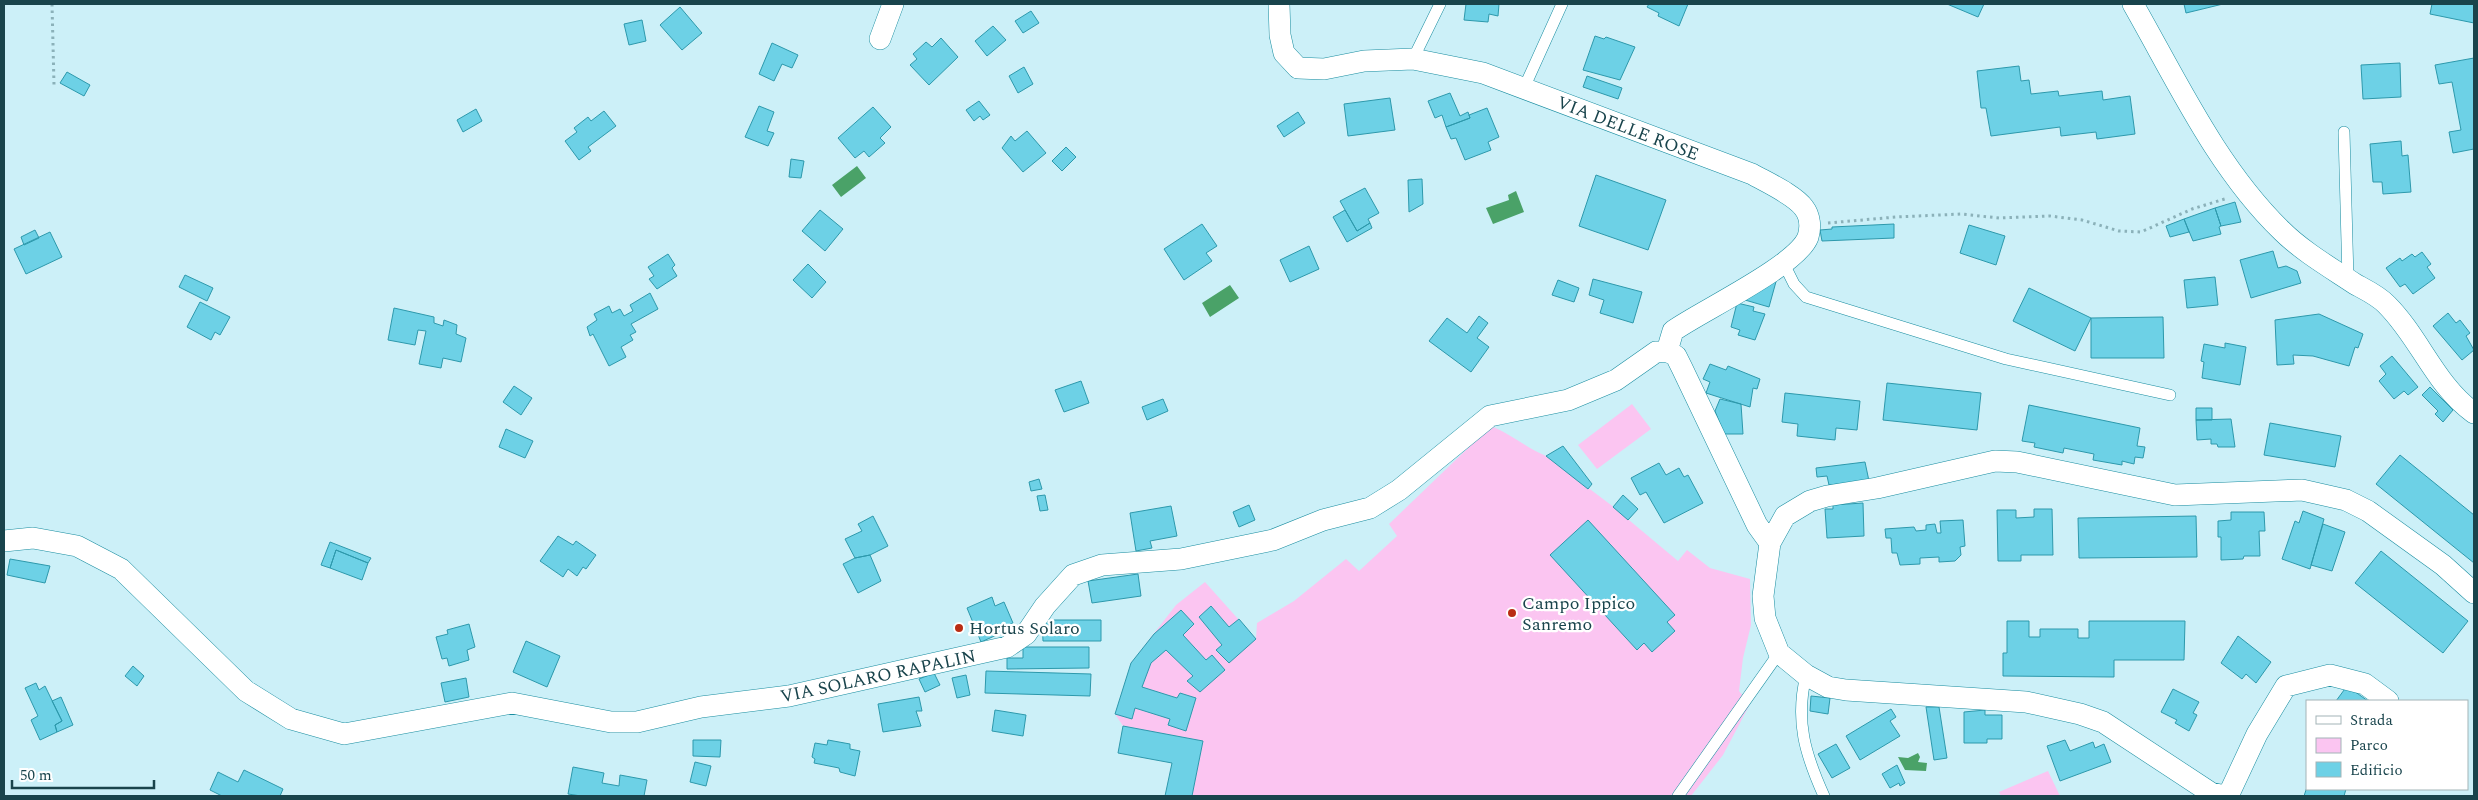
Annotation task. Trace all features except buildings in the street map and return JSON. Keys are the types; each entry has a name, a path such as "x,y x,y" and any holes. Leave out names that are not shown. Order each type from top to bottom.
{"street":[{"path":"880,39 893,4"},
{"name":"VIA DELLE ROSE","path":"1279,4 1280,35 1284,53 1298,68 1324,70 1364,61 1413,59 1483,73 1752,174 1779,189 1803,206 1810,220"},
{"path":"2133,4 2200,121 2247,193 2283,232 2348,279 2386,303 2404,324 2440,380 2462,404 2474,413"},
{"path":"1770,543 1757,525 1676,356 1667,350 1673,331 1770,274 1801,247 1808,237 1810,220"},
{"name":"VIA SOLARO RAPALIN","path":"4,541 33,538 77,546 120,569 246,691 291,719 344,734 512,703 610,722 637,722 701,707 789,696 1007,647 1026,634 1045,606 1074,575 1102,565 1181,559 1273,540 1323,520 1370,508 1399,490 1490,416 1568,400 1616,380 1656,352 1667,350"},
{"path":"2387,700 2365,684 2330,675 2286,686 2257,734 2226,796 2211,793 2103,722 2080,714 2026,702 1846,690 1828,687 1806,675 1779,654 1765,618 1763,596 1770,543 1785,516 1810,501 1995,461 2017,462 2175,494 2302,490 2346,500 2375,516 2443,566 2474,593"}],"lane":[{"path":"1413,59 1440,4"},
{"path":"1524,88 1562,4"},
{"path":"2344,132 2348,279"},
{"path":"1783,262 1794,284 1806,297 2006,359 2170,395"},
{"path":"1678,796 1779,654"},
{"path":"1806,675 1801,698 1801,731 1813,772 1824,796"}],"path":[{"path":"52,4 54,85"},
{"path":"1810,220 1824,223 1961,214 1999,218 2050,216 2082,220 2119,231 2142,232 2192,209 2247,193"}],"green space":[{"path":"1632,404 1651,429 1597,469 1578,445"},
{"name":"Campo Ippico Sanremo","path":"1491,426 1546,456 1611,505 1678,561 1687,550 1710,568 1750,579 1751,625 1743,658 1739,691 1750,704 1723,755 1691,796 1165,796 1172,763 1118,753 1123,726 1115,714 1131,663 1176,605 1205,582 1256,639 1257,623 1294,601 1346,559 1359,571 1397,536 1389,524"},
{"path":"2048,771 2060,796 2001,796 1999,792"}],"shaded area":[{"path":"857,166 866,178 841,197 832,185"},
{"path":"1516,191 1524,212 1493,224 1486,208 1509,200 1508,195"},
{"path":"1230,285 1239,298 1210,317 1202,303"},
{"path":"1918,753 1920,757 1918,762 1927,763 1926,771 1905,770 1898,757 1908,758"}],"place":[{"name":"Campo Ippico Sanremo","path":"1512,613"},
{"name":"Hortus Solaro","path":"959,628"}]}
